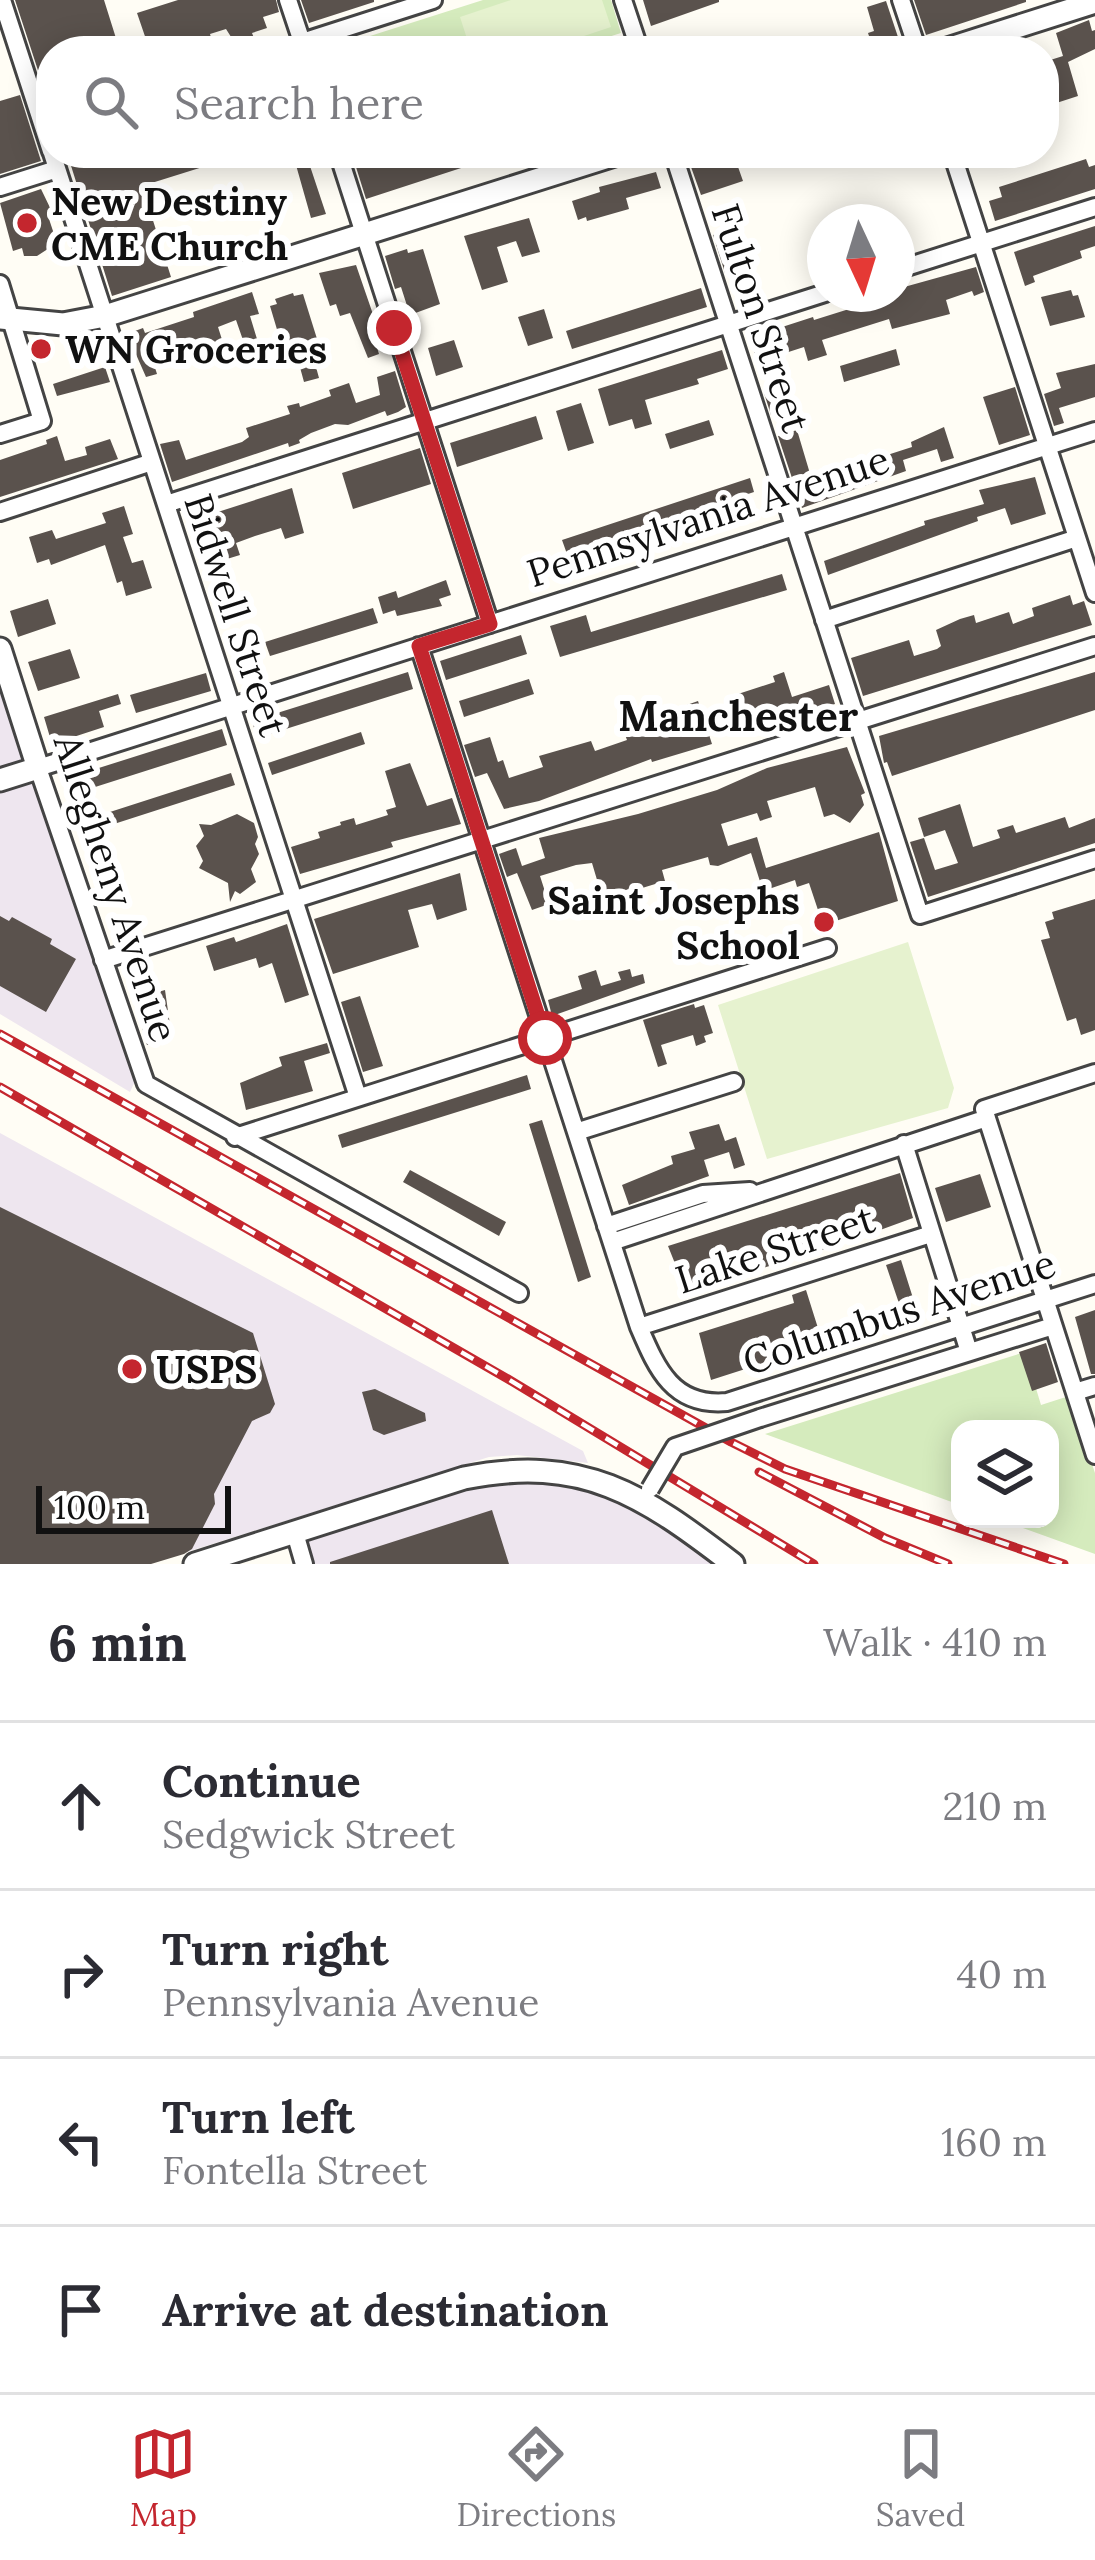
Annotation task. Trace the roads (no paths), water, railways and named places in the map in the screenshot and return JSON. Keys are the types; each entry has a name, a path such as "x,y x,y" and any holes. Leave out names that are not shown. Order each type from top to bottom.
{"street":[{"name":"Bidwell Street","path":"2,0 36,105"},
{"path":"289,0 300,36"},
{"path":"331,36 433,0"},
{"path":"623,0 635,36"},
{"path":"902,0 913,36"},
{"path":"988,36 1095,2"},
{"path":"0,187 36,167"},
{"name":"Bidwell Street","path":"57,168 358,1097"},
{"path":"343,168 490,624"},
{"path":"6,319 63,324 105,316 573,168"},
{"name":"Fulton Street","path":"678,168 920,915 1095,859"},
{"path":"957,168 1095,593"},
{"path":"915,264 1095,207"},
{"path":"0,284 6,319 42,421 0,434"},
{"path":"166,504 807,299"},
{"name":"Pennsylvania Avenue","path":"0,780 1095,431"},
{"path":"0,512 152,462"},
{"path":"824,620 1077,538"},
{"path":"419,646 639,1327"},
{"path":"103,959 1095,646"},
{"name":"Allegheny Avenue","path":"0,649 146,1084 519,1294"},
{"path":"236,1137 827,948"},
{"path":"609,1234 704,1194 769,1189 1095,1073"},
{"path":"576,1132 734,1082"},
{"path":"986,1114 1095,1455"},
{"path":"904,1144 969,1352"},
{"name":"Lake Street","path":"639,1327 931,1234"},
{"name":"Columbus Avenue","path":"639,1327 659,1374 685,1394 711,1403 728,1402 1095,1284"},
{"name":"Columbus Avenue","path":"648,1495 674,1447 1053,1326"},
{"path":"1075,1392 1095,1386"},
{"path":"195,1564 502,1470 570,1474 648,1495 733,1564"},
{"path":"295,1533 304,1564"}],"railway":[{"path":"0,1034 785,1469 1064,1564"},
{"path":"0,1087 508,1379 814,1564"},
{"path":"759,1472 885,1538 948,1564"}],"place":[{"name":"New Destiny CME Church","path":"27,223"},
{"name":"WN Groceries","path":"41,349"},
{"name":"Saint Josephs School","path":"824,922"},
{"name":"USPS","path":"132,1369"}],"district":[{"name":"Manchester","path":"738,716"}]}
